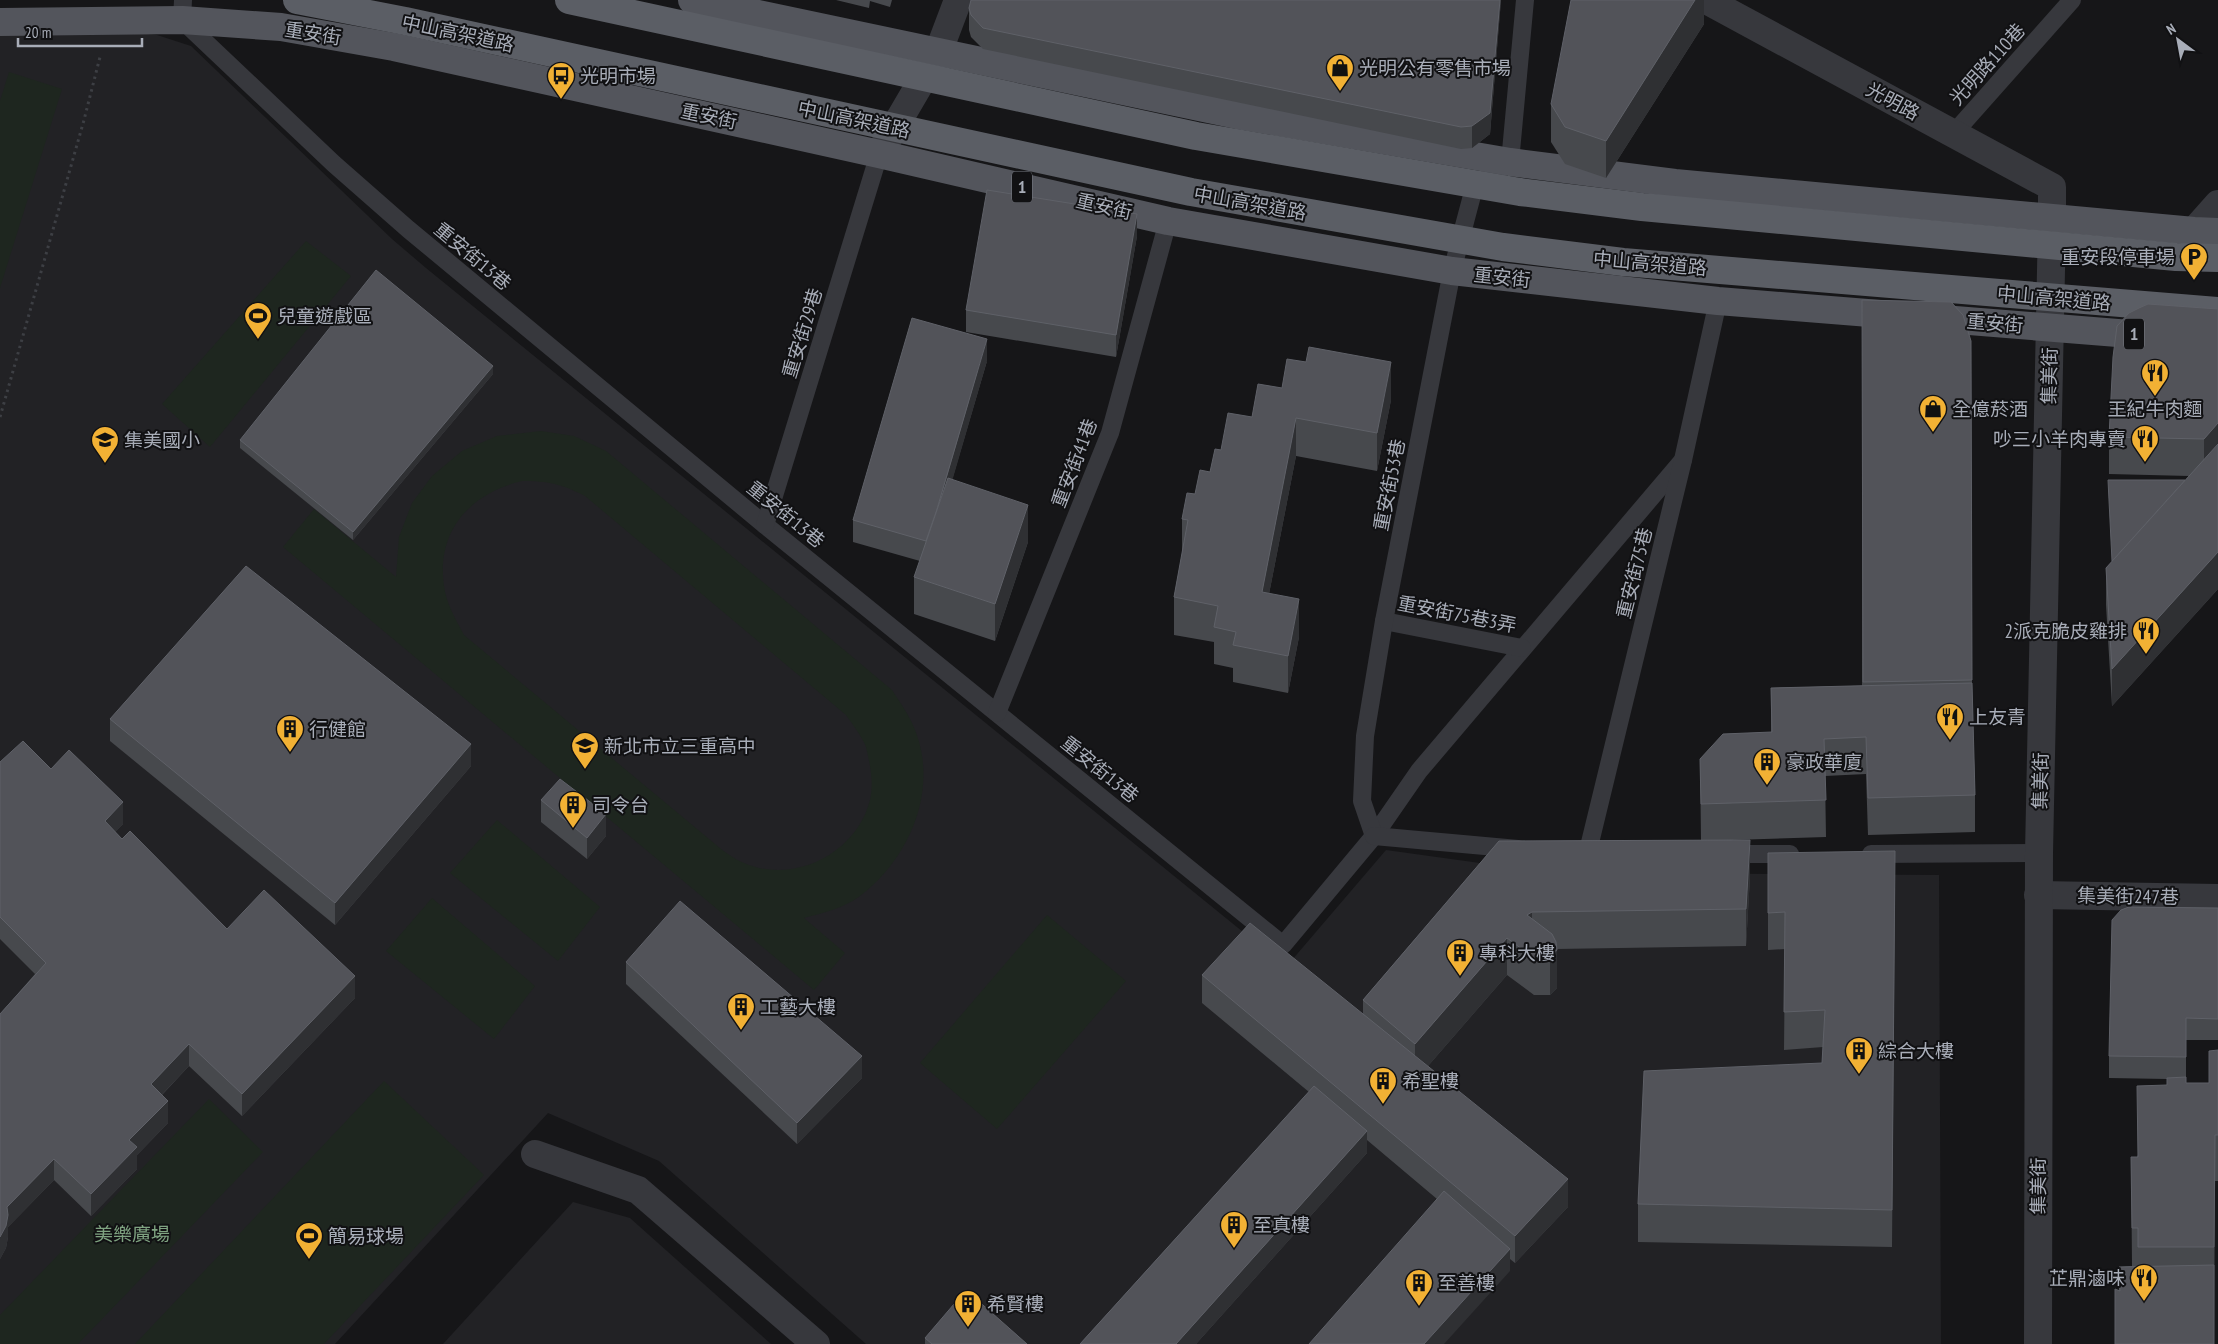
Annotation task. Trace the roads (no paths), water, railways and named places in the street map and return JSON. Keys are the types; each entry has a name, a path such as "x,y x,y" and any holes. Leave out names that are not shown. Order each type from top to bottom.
{"highway":[{"name":"中山高架道路","path":"297,0 405,21 1191,192 1502,247 1623,262 2218,311"},
{"path":"569,0 1196,136 1520,192 1682,211 2166,256 2218,258"}],"main road":[{"path":"692,0 1242,116 1510,162 1675,182 2206,232"},
{"name":"重安街","path":"0,22 109,20 183,10 394,47 879,154 1168,221 1452,271 1718,301 2218,341"}],"street":[{"path":"879,154 938,53 958,0"},
{"name":"光明路","path":"1708,0 2052,187 2052,218"},
{"path":"2206,232 2218,204"},
{"name":"集美街","path":"2038,1344 2038,853 2052,218"},
{"name":"集美街247巷","path":"2038,895 2218,898"},
{"path":"535,1154 638,1190 816,1344"}],"lane":[{"path":"1510,162 1525,0"},
{"name":"光明路110巷","path":"1954,133 2072,0"},
{"name":"重安街13巷","path":"183,10 334,164 408,229 765,525 1283,945 1374,836"},
{"name":"重安街29巷","path":"765,525 879,154"},
{"name":"重安街53巷","path":"1374,836 1362,801 1365,736 1384,622 1452,271 1474,188 1510,162"},
{"name":"重安街41巷","path":"997,713 1110,433 1168,221"},
{"name":"重安街75巷","path":"1587,855 1683,460 1718,301"},
{"path":"1539,851 1374,836 1419,771 1683,460"},
{"name":"重安街75巷3弄","path":"1384,622 1522,648"},
{"path":"1568,853 1607,855"},
{"path":"1852,854 2038,853"},
{"path":"1705,854 1803,854"}],"place":[{"name":"光明公有零售市場","path":"1340,92"},
{"name":"光明市場","path":"561,100"},
{"name":"重安段停車場","path":"2194,281"},
{"name":"兒童遊戲區","path":"258,340"},
{"name":"王紀牛肉麵","path":"2155,397"},
{"name":"全億菸酒","path":"1933,433"},
{"name":"吵三小羊肉專賣","path":"2145,463"},
{"name":"集美國小","path":"105,464"},
{"name":"2派克脆皮雞排","path":"2146,655"},
{"name":"上友青","path":"1950,741"},
{"name":"行健館","path":"290,753"},
{"name":"新北市立三重高中","path":"585,770"},
{"name":"豪政華廈","path":"1767,786"},
{"name":"司令台","path":"573,829"},
{"name":"專科大樓","path":"1460,977"},
{"name":"工藝大樓","path":"741,1031"},
{"name":"綜合大樓","path":"1859,1075"},
{"name":"希聖樓","path":"1383,1105"},
{"name":"至真樓","path":"1234,1249"},
{"name":"簡易球場","path":"309,1260"},
{"name":"芷鼎滷味","path":"2144,1302"},
{"name":"至善樓","path":"1419,1307"},
{"name":"希賢樓","path":"968,1328"}],"park label":[{"name":"美樂廣場","path":"132,1234"}]}
